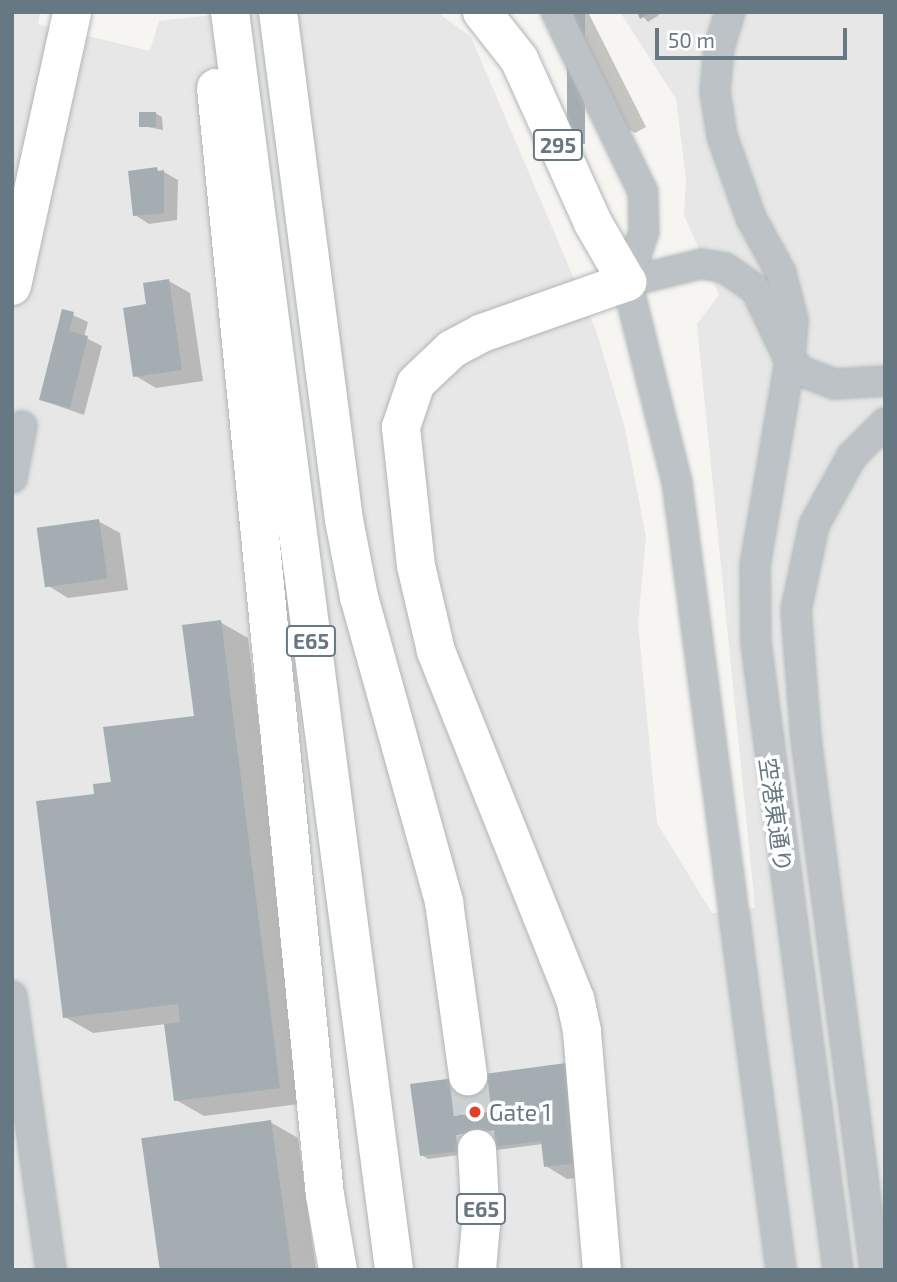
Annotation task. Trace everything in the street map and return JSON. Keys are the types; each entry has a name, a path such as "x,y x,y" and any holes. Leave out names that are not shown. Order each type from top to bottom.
{"highway":[{"path":"12,286 72,12"},
{"path":"210,12 324,1182 338,1270"},
{"name":"E65","path":"230,12 394,1270"},
{"name":"E65","path":"278,12 344,520 359,597 444,902 468,1076"},
{"name":"295","path":"482,12 519,59 593,223 627,282"},
{"name":"295","path":"513,12 611,231 627,282"},
{"path":"603,1270 582,1031 575,999 436,651 416,566 401,427 416,383 452,349 482,333 627,282"},
{"name":"E65","path":"477,1270 479,1165 503,1270"}],"street":[{"path":"556,12 643,192 645,232 627,282 677,482 781,1270"},
{"name":"空港東通り","path":"730,12 719,49 715,91 722,136 751,218 788,295 793,320 790,361 755,565 756,643 838,1270"},
{"path":"627,282 701,264 725,268 756,290 790,361 803,372 835,384 885,381"},
{"name":"空港東通り","path":"874,1270 806,739 796,610 814,525 852,456 885,423"},
{"path":"12,478 22,426"},
{"path":"12,996 15,1046 51,1270"}],"shaded area":[{"path":"12,12 40,12 38,24 150,51 159,21 239,12 437,12 471,37 596,330 625,428 646,537 638,623 657,823 712,913 755,908 697,324 719,295 684,215 686,179 676,99 620,12 885,12 885,1270 12,1270"}],"building":[{"path":"567,12 585,12 585,144 567,144"},
{"path":"637,12 652,12 640,19"},
{"path":"139,112 156,112 156,127 139,127"},
{"path":"157,167 158,171 164,170 164,213 133,216 128,171"},
{"path":"169,279 182,370 133,377 123,308 146,304 143,283"},
{"path":"62,309 74,312 69,331 88,336 70,408 39,400"},
{"path":"99,519 107,578 45,587 37,528"},
{"path":"221,620 280,1088 174,1101 164,1024 180,1022 178,1004 63,1018 36,801 94,794 93,784 111,782 103,727 194,716 182,625"},
{"name":"Gate 1","path":"574,1062 588,1162 544,1167 541,1141 420,1156 410,1084"},
{"path":"271,1120 292,1270 160,1270 141,1138"}],"tunnel":[{"path":"468,1076 477,1149"}],"place":[{"name":"Gate 1","path":"475,1112"}]}
